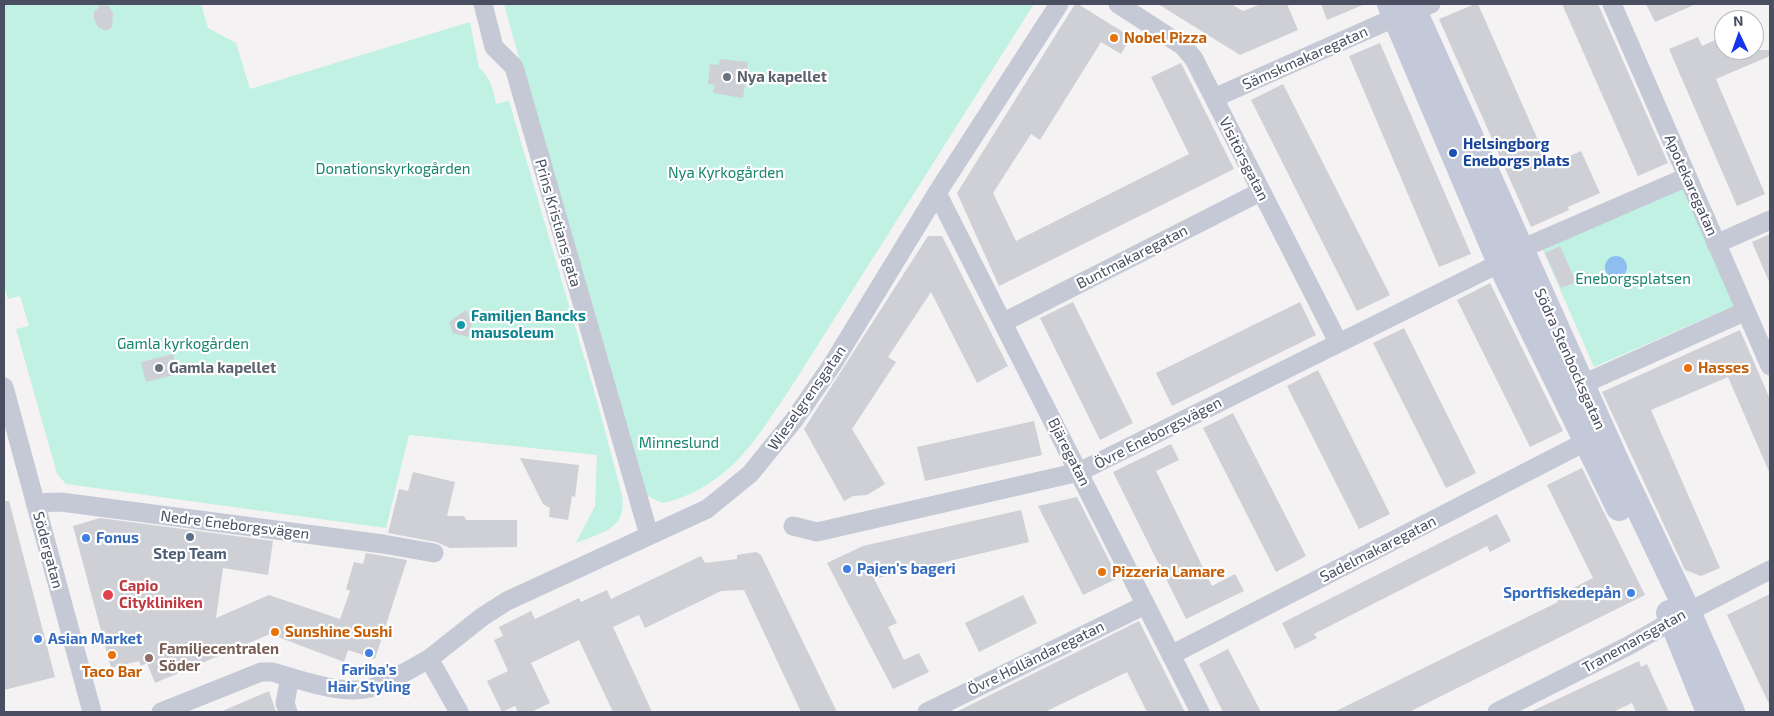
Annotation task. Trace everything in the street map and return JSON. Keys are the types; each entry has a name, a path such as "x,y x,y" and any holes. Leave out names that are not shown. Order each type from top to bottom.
{"main road":[{"name":"Södra Stenbocksgatan","path":"1408,8 1511,256 1680,617 1709,712"},
{"name":"Södra Stenbocksgatan","path":"1572,389 1585,442 1732,712"}],"street":[{"name":"Prins Kristians gata","path":"483,4 494,47 514,67 649,535"},
{"name":"Wieselgrensgatan","path":"161,712 251,675 272,672 347,690 361,690 388,680 428,659 482,616 507,601 707,509 737,486 772,450 832,365 937,193 1059,4"},
{"name":"Visitörsgatan","path":"1118,4 1188,51 1214,98 1260,192 1338,342"},
{"name":"Apotekaregatan","path":"1612,4 1770,366"},
{"name":"Sämskmakaregatan","path":"1214,98 1408,8"},
{"path":"1511,256 1687,177"},
{"name":"Buntmakaregatan","path":"1004,322 1260,192"},
{"name":"Bjäregatan","path":"937,193 1200,712"},
{"path":"1716,244 1770,220"},
{"name":"Övre Eneborgsvägen","path":"792,526 817,532 1079,472 1511,256"},
{"path":"1572,389 1746,311"},
{"name":"Södergatan","path":"4,387 92,712"},
{"name":"Sadelmakaregatan","path":"1171,656 1585,442"},
{"name":"Nedre Eneborgsvägen","path":"35,503 61,502 383,544 434,553"},
{"name":"Tranemansgatan","path":"1497,712 1770,570"},
{"name":"Övre Holländaregatan","path":"927,712 1145,605"},
{"path":"428,659 460,712"},
{"path":"288,712 285,702 290,677"}],"green space":[{"path":"4,4 201,4 208,28 236,43 250,89 470,22 479,68 489,80 496,104 509,101 597,401 622,495 623,506 617,522 604,532 576,543 595,506 597,455 409,435 386,528 66,484 57,474 16,329 29,326 20,296 8,299 4,285"},
{"name":"Nya Kyrkogården","path":"504,4 1034,4 788,392 759,434 738,459 713,481 685,496 662,503 644,494 561,210"},
{"name":"Eneborgsplatsen","path":"1682,187 1734,306 1594,367 1542,248"}],"water":[{"path":"1616,256 1626,263 1627,267 1620,277 1616,278 1606,271 1605,267 1612,257"}],"building":[{"path":"1075,4 1078,4 1131,37 1121,54 1101,42 1040,140 1031,134 993,193 1016,241 1189,154 1151,77 1181,63 1234,169 999,286 957,193"},
{"path":"1158,4 1231,4 1243,11 1261,4 1287,4 1298,30 1240,55"},
{"path":"1321,4 1365,4 1327,20"},
{"path":"1478,4 1549,165 1581,151 1600,193 1568,207 1569,210 1531,227 1439,19"},
{"path":"1562,4 1598,4 1668,163 1638,176"},
{"path":"1646,4 1696,4 1655,22"},
{"path":"101,5 109,6 113,14 112,27 106,31 98,27 94,19 94,12"},
{"path":"1698,37 1702,46 1714,41 1714,60 1761,60 1716,79 1765,194 1737,206 1669,49"},
{"path":"1380,43 1471,254 1439,267 1349,56"},
{"path":"1764,50 1770,50 1770,56 1764,59"},
{"name":"Nya kapellet","path":"720,59 748,62 743,98 713,93 715,85 708,84 710,64 719,65"},
{"path":"1283,84 1390,295 1357,311 1251,100"},
{"path":"1770,234 1770,284 1752,242"},
{"path":"928,236 942,236 1008,366 977,383 931,292 888,357 896,362 852,429 885,484 867,495 853,496 844,501 804,429"},
{"path":"1560,246 1576,282 1561,288 1545,253"},
{"path":"1490,283 1563,431 1530,447 1457,300"},
{"path":"1073,302 1133,423 1100,440 1040,318"},
{"path":"1300,302 1316,335 1172,406 1156,373"},
{"name":"Familjen Bancks mausoleum","path":"466,310 472,323 468,337 453,333 449,322"},
{"path":"1404,328 1476,473 1446,488 1373,343"},
{"path":"1740,330 1770,399 1770,474 1728,377 1651,410 1720,568 1701,576 1685,570 1602,392"},
{"name":"Gamla kapellet","path":"173,354 178,374 146,382 141,362"},
{"path":"1318,370 1390,514 1359,529 1287,386"},
{"path":"1233,413 1306,556 1276,572 1203,428"},
{"path":"1034,421 1042,455 925,481 917,447"},
{"path":"1171,444 1179,460 1156,471 1212,586 1235,574 1244,591 1186,619 1113,472"},
{"path":"520,458 579,465 575,497 572,496 568,520 549,517 550,508 543,504"},
{"path":"1582,468 1645,595 1409,712 1334,712 1558,602 1555,597 1593,578 1547,485"},
{"path":"413,472 455,482 447,516 464,516 466,520 517,520 517,547 450,548 436,542 388,533 399,489 408,491"},
{"path":"1077,497 1118,578 1083,595 1038,506"},
{"path":"4,501 9,501 55,677 4,690"},
{"path":"1021,510 1029,542 874,579 897,623 888,627 904,660 919,653 929,672 893,689 827,563 863,546"},
{"path":"1497,514 1511,541 1490,552 1487,546 1314,634 1317,638 1295,649 1282,623"},
{"path":"100,518 273,541 268,575 223,568 216,618 269,595 340,619 350,591 346,589 354,562 363,564 366,553 407,560 375,659 348,650 344,662 270,634 155,683 147,663 141,666 139,661 111,668 73,526"},
{"path":"756,552 761,555 837,712 801,712 744,590 721,591 645,628 639,615 613,627 652,712 613,712 579,640 531,663 550,703 531,712 518,712 515,706 502,712 487,681 508,671 494,640 503,636 499,627 531,611 535,619 579,598 581,602 607,590 611,599 701,556 705,563 737,559 737,555"},
{"path":"1770,594 1770,706 1727,615"},
{"path":"1023,595 1037,623 979,652 965,623"},
{"path":"1139,621 1185,712 1147,712 1127,672 1045,712 956,712"},
{"path":"1228,649 1261,712 1223,712 1199,664"},
{"path":"1639,661 1641,667 1647,664 1669,712 1636,712 1632,703 1613,712 1530,712"},
{"path":"269,691 276,712 220,712"}],"place":[{"name":"Nobel Pizza","path":"1114,38"},
{"name":"Nya kapellet","path":"727,77"},
{"name":"Helsingborg Eneborgs plats","path":"1453,153"},
{"name":"Familjen Bancks mausoleum","path":"461,325"},
{"name":"Gamla kapellet","path":"159,368"},
{"name":"Hasses","path":"1688,368"},
{"name":"Step Team","path":"190,537"},
{"name":"Fonus","path":"86,538"},
{"name":"Pajen's bageri","path":"847,569"},
{"name":"Pizzeria Lamare","path":"1102,572"},
{"name":"Sportfiskedepån","path":"1631,593"},
{"name":"Capio Citykliniken","path":"108,595"},
{"name":"Sunshine Sushi","path":"275,632"},
{"name":"Asian Market","path":"38,639"},
{"name":"Fariba's Hair Styling","path":"369,653"},
{"name":"Taco Bar","path":"112,655"},
{"name":"Familjecentralen Söder","path":"149,658"}],"park label":[{"name":"Donationskyrkogården","path":"393,169"},
{"name":"Gamla kyrkogården","path":"183,344"},
{"name":"Minneslund","path":"679,443"}]}
